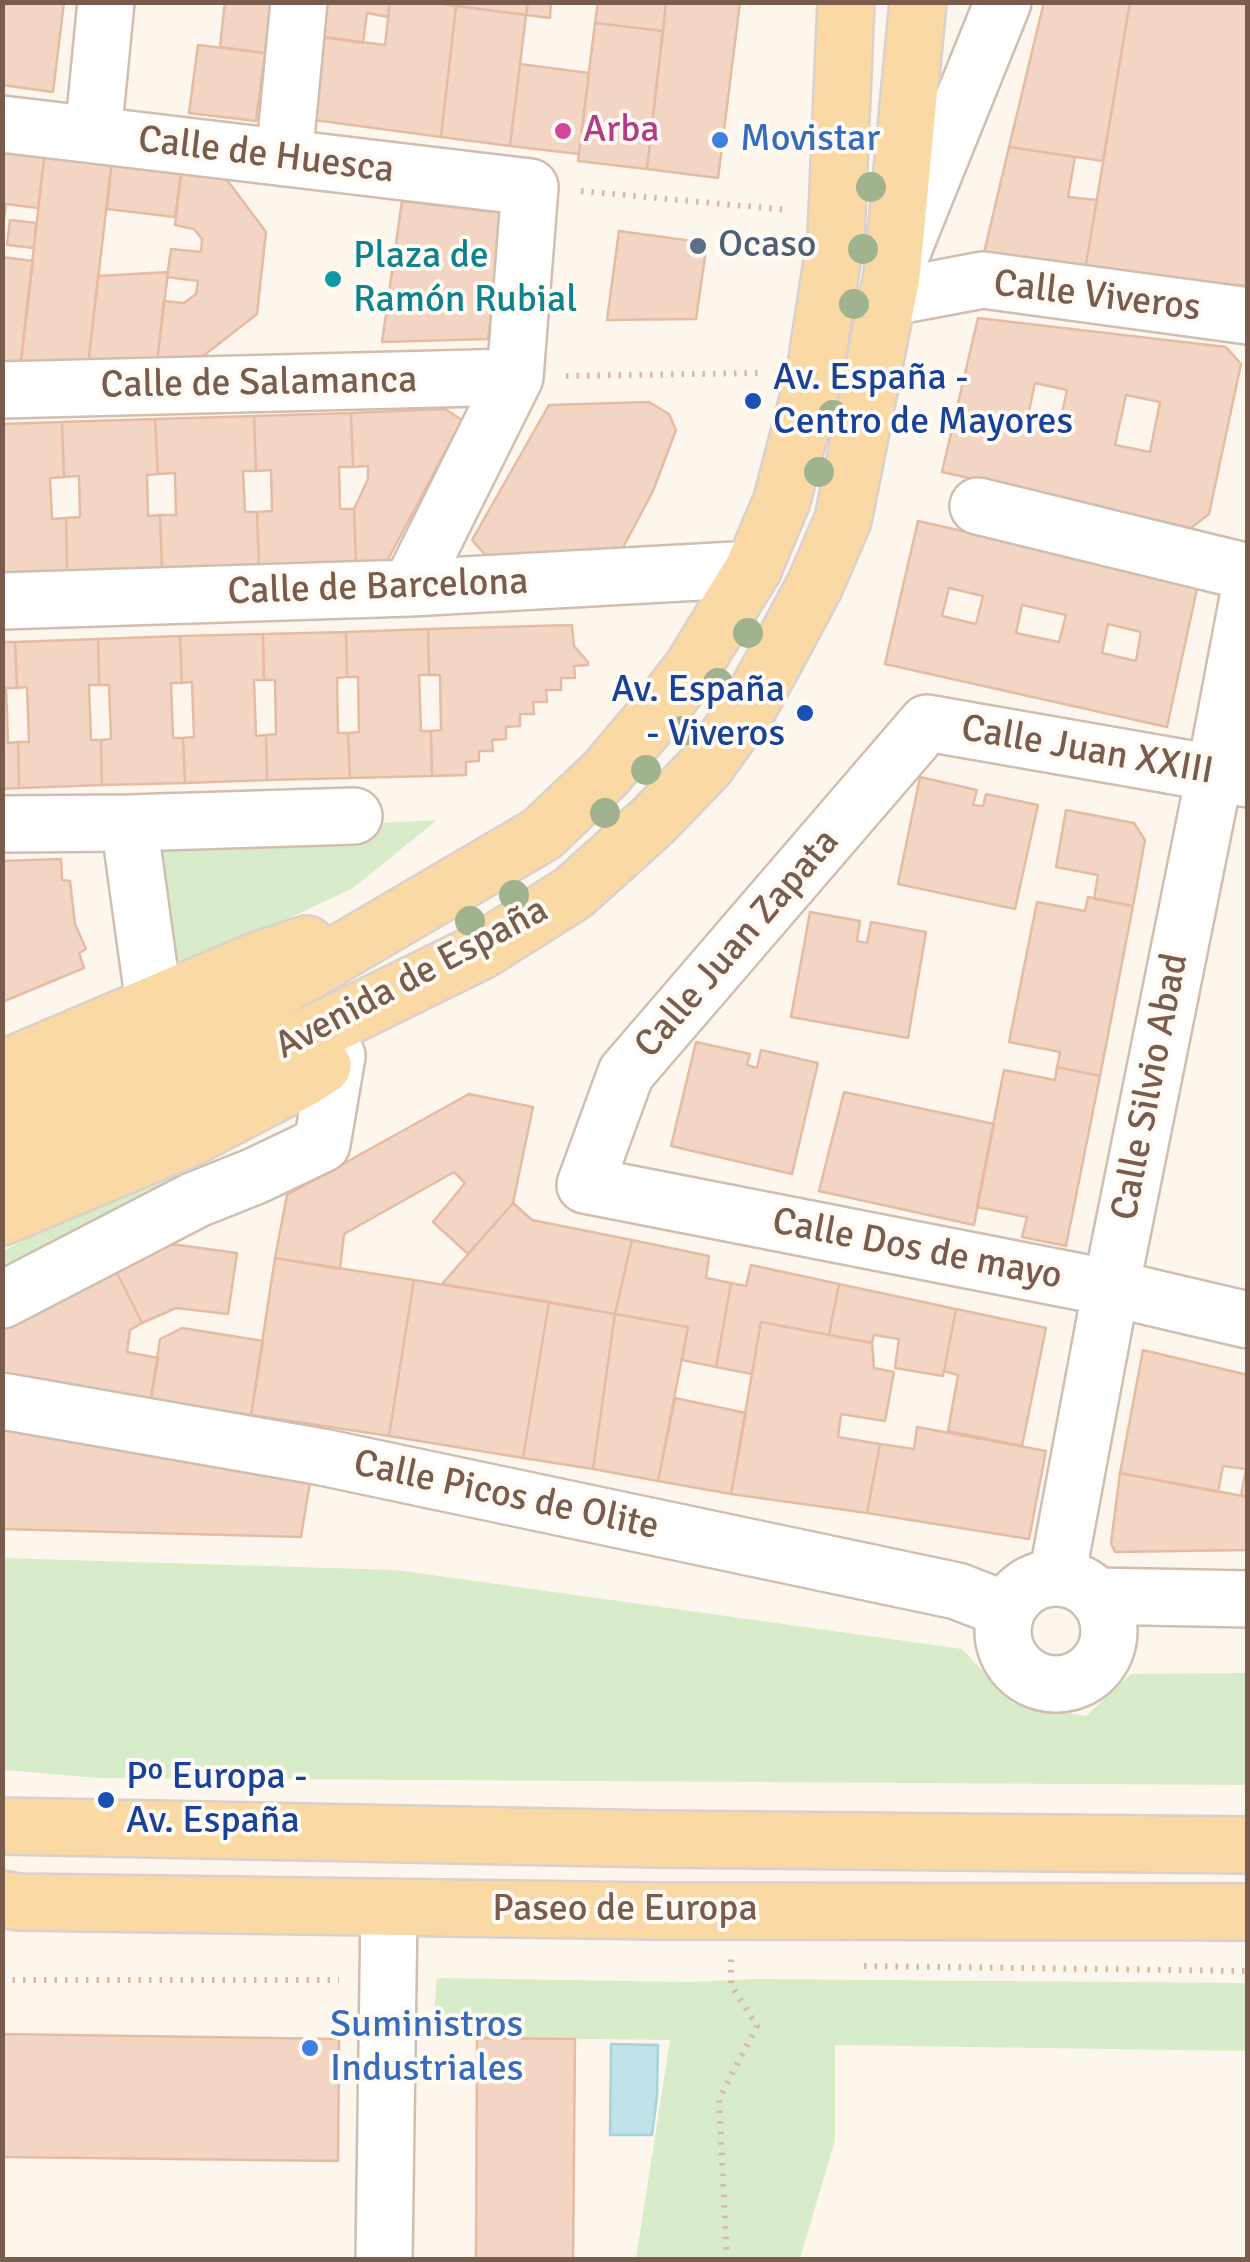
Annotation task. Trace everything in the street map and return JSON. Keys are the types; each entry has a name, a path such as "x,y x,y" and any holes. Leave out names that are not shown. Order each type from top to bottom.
{"main road":[{"name":"Avenida de España","path":"2,1116 249,1006 542,834 606,772 692,668 753,569 782,500 815,372 836,236 846,2"},
{"name":"Avenida de España","path":"2,1171 268,1056 483,950 573,893 652,822 706,766 750,704 815,585 842,520 890,287 918,2"},
{"path":"2,1069 258,960 423,904"},
{"path":"2,1216 194,1136 304,1079 483,950"},
{"name":"Paseo de Europa","path":"2,1826 658,1839 1248,1844"},
{"name":"Paseo de Europa","path":"2,1899 730,1912 1248,1912"}],"street":[{"path":"93,135 106,2"},
{"path":"284,158 299,2"},
{"path":"890,287 1003,2"},
{"name":"Calle de Huesca","path":"2,124 530,187"},
{"path":"410,588 514,377 530,187"},
{"name":"Calle Viveros","path":"890,287 983,280 1248,316"},
{"name":"Calle de Salamanca","path":"2,390 514,377"},
{"path":"978,506 1248,572"},
{"name":"Calle de Barcelona","path":"2,601 410,588 753,569"},
{"name":"Calle Silvio Abad","path":"1077,1586 1111,1288 1232,776 1248,598"},
{"name":"Calle Juan XXIII","path":"927,724 1232,776"},
{"name":"Calle Juan Zapata","path":"585,1185 626,1073 927,724"},
{"path":"2,824 354,816"},
{"path":"130,824 154,1004"},
{"path":"2,1300 195,1200 322,1144 337,1056"},
{"name":"Calle Dos de mayo","path":"585,1185 1111,1288 1248,1320"},
{"name":"Calle Picos de Olite","path":"2,1400 322,1457 957,1592 1006,1610"},
{"path":"1077,1586 1104,1607 1110,1625 1101,1660 1090,1673 1055,1685 1020,1672 1004,1647 1002,1629 1006,1610 1022,1589 1039,1580 1248,1599"},
{"path":"384,2260 389,1908"}],"path":[{"path":"530,187 837,214"},
{"path":"514,377 815,372"},
{"path":"727,2260 720,2100 756,2026 731,1985 730,1912"},
{"path":"850,1966 1248,1971"},
{"path":"2,1980 351,1980 388,1995"}],"green space":[{"path":"437,820 353,888 172,974 154,836"},
{"path":"182,1158 195,1170 3,1274 3,1251"},
{"path":"3,1558 396,1570 962,1649 1013,1703 1086,1716 1131,1674 1247,1673 1247,1785 98,1778 3,1770"},
{"path":"437,1978 1247,1983 1247,2051 835,2045 835,2140 800,2259 636,2259 670,2040 432,2037"}],"water":[{"path":"611,2044 658,2045 652,2135 610,2135"}],"building":[{"path":"2,2 64,2 53,92 2,85"},
{"path":"225,2 271,2 265,53 220,47"},
{"path":"320,2 390,2 388,17 367,13 363,43 316,36"},
{"path":"390,2 456,6 441,137 307,119 316,36 385,45"},
{"path":"457,2 528,2 526,15 456,6"},
{"path":"528,2 551,2 550,18 526,15"},
{"path":"598,2 666,2 663,31 595,23"},
{"path":"666,2 740,2 718,178 647,169"},
{"path":"1044,2 1130,2 1103,161 1009,147"},
{"path":"1130,2 1248,2 1248,286 1085,270"},
{"path":"456,6 526,15 510,146 441,137"},
{"path":"595,23 663,31 647,169 578,161"},
{"path":"198,45 265,53 256,121 189,113"},
{"path":"520,64 589,73 579,154 510,146"},
{"path":"2,146 45,151 38,208 6,204 2,233"},
{"path":"1009,147 1075,157 1068,197 1097,200 1085,270 993,264 996,254 984,253"},
{"path":"45,151 112,159 88,366 20,368"},
{"path":"112,159 182,167 175,217 107,209"},
{"path":"182,167 221,172 266,232 257,314 198,360 157,362 164,301 184,303 196,294 198,281 167,277 171,249 201,252 202,239 194,229 175,225"},
{"path":"402,201 503,213 488,339 382,342"},
{"path":"10,220 36,223 34,248 7,245"},
{"path":"619,231 707,243 696,319 607,320"},
{"path":"2,257 33,261 20,368 2,368"},
{"path":"168,272 157,362 88,366 98,276"},
{"path":"978,318 1226,347 1241,364 1209,514 1191,528 942,472","holes":["1035,383 1067,390 1058,432 1026,425","1126,395 1160,402 1150,452 1115,445"]},
{"path":"649,402 669,414 676,430 653,491 618,557 488,558 472,540 549,405"},
{"path":"445,409 462,420 385,565 356,565 354,509 368,479 368,466 353,467 351,413"},
{"path":"351,413 353,467 339,467 340,509 354,509 356,565 259,567 257,512 272,511 271,470 256,471 254,416"},
{"path":"254,416 256,471 243,471 245,512 257,512 259,567 162,569 160,515 176,515 175,473 158,474 155,419"},
{"path":"155,419 158,474 147,475 148,516 160,515 162,569 67,573 66,518 80,517 79,476 64,477 62,422"},
{"path":"62,422 64,477 50,478 52,519 66,518 67,573 2,575 2,424"},
{"path":"918,521 1198,584 1167,727 885,664","holes":["949,588 983,596 976,624 942,616","1022,605 1066,615 1059,642 1016,633","1108,624 1141,632 1136,661 1102,653"]},
{"path":"572,625 574,646 588,665 574,666 575,678 561,678 561,690 546,690 547,702 533,702 534,714 520,714 520,726 506,727 506,739 492,740 493,751 479,751 479,761 466,762 466,775 432,776 431,731 441,730 440,675 429,675 428,629"},
{"path":"428,629 429,675 419,675 421,731 431,731 432,776 350,778 348,733 359,732 358,677 347,677 346,632"},
{"path":"346,632 347,677 337,678 338,733 348,733 350,778 267,780 266,735 276,734 275,680 264,680 263,634"},
{"path":"263,634 264,680 254,680 256,736 266,735 267,780 185,783 183,738 194,737 192,682 182,683 180,636"},
{"path":"180,636 182,683 171,683 173,738 183,738 185,783 102,785 101,740 111,739 109,685 99,685 98,639"},
{"path":"98,639 99,685 89,685 91,740 101,740 102,785 19,788 18,742 29,742 27,687 17,688 15,642"},
{"path":"2,642 15,642 17,688 6,688 8,743 18,742 19,788 2,789"},
{"path":"920,777 977,790 973,805 983,806 986,794 1038,805 1015,909 898,884"},
{"path":"1066,810 1134,823 1145,840 1133,906 1094,899 1098,875 1056,867"},
{"path":"61,859 62,880 70,881 75,924 86,949 79,953 84,968 2,1002 2,861"},
{"path":"1088,897 1133,906 1100,1076 1057,1067 1060,1052 1009,1042 1037,902 1085,911"},
{"path":"810,912 860,921 857,941 867,943 871,922 926,932 908,1038 791,1017"},
{"path":"696,1042 750,1054 747,1065 757,1068 761,1050 818,1063 792,1174 671,1146"},
{"path":"1057,1067 1100,1076 1066,1246 1022,1237 1027,1217 977,1207 1004,1070 1055,1080"},
{"path":"844,1092 994,1124 974,1225 819,1191"},
{"path":"469,1094 533,1107 513,1203 468,1254 433,1222 465,1183 454,1172 344,1234 340,1269 275,1258 287,1195"},
{"path":"513,1203 532,1220 632,1240 615,1314 442,1284"},
{"path":"632,1240 709,1256 706,1278 731,1283 716,1367 682,1360 688,1327 615,1314"},
{"path":"156,1242 237,1253 228,1314 176,1308 142,1323 113,1265"},
{"path":"275,1258 414,1280 389,1436 251,1415"},
{"path":"113,1265 142,1323 130,1330 127,1352 158,1358 151,1399 2,1375 2,1324"},
{"path":"751,1265 839,1284 829,1335 761,1322 752,1374 716,1367 731,1283 746,1286"},
{"path":"414,1280 549,1302 523,1458 389,1436"},
{"path":"839,1284 956,1309 943,1376 895,1368 899,1339 874,1335 872,1343 829,1335"},
{"path":"549,1302 615,1314 593,1469 523,1458"},
{"path":"956,1309 1046,1328 1022,1446 948,1431 958,1375 944,1371"},
{"path":"615,1314 688,1327 658,1481 593,1469"},
{"path":"761,1322 872,1343 874,1368 894,1372 885,1421 841,1414 838,1437 880,1444 867,1513 731,1494"},
{"path":"182,1328 263,1341 251,1415 151,1399 160,1339"},
{"path":"1143,1350 1248,1375 1248,1497 1241,1496 1246,1469 1223,1466 1218,1492 1120,1473"},
{"path":"675,1398 746,1413 731,1494 658,1481"},
{"path":"917,1427 1046,1451 1029,1539 867,1513 880,1444 914,1449"},
{"path":"2,1430 310,1482 301,1537 2,1529"},
{"path":"1120,1473 1248,1497 1248,1550 1115,1552 1111,1543"},
{"path":"2,2034 339,2039 338,2161 2,2157"},
{"path":"477,2038 575,2039 573,2260 476,2260"}],"place":[{"name":"Arba","path":"563,131"},
{"name":"Movistar","path":"720,140"},
{"name":"Ocaso","path":"698,246"},
{"name":"Plaza de Ramón Rubial","path":"333,279"},
{"name":"Av. España - Centro de Mayores","path":"753,401"},
{"name":"Av. España - Viveros","path":"805,713"},
{"name":"Pº Europa - Av. España","path":"106,1800"},
{"name":"Suministros Industriales","path":"310,2048"}]}
